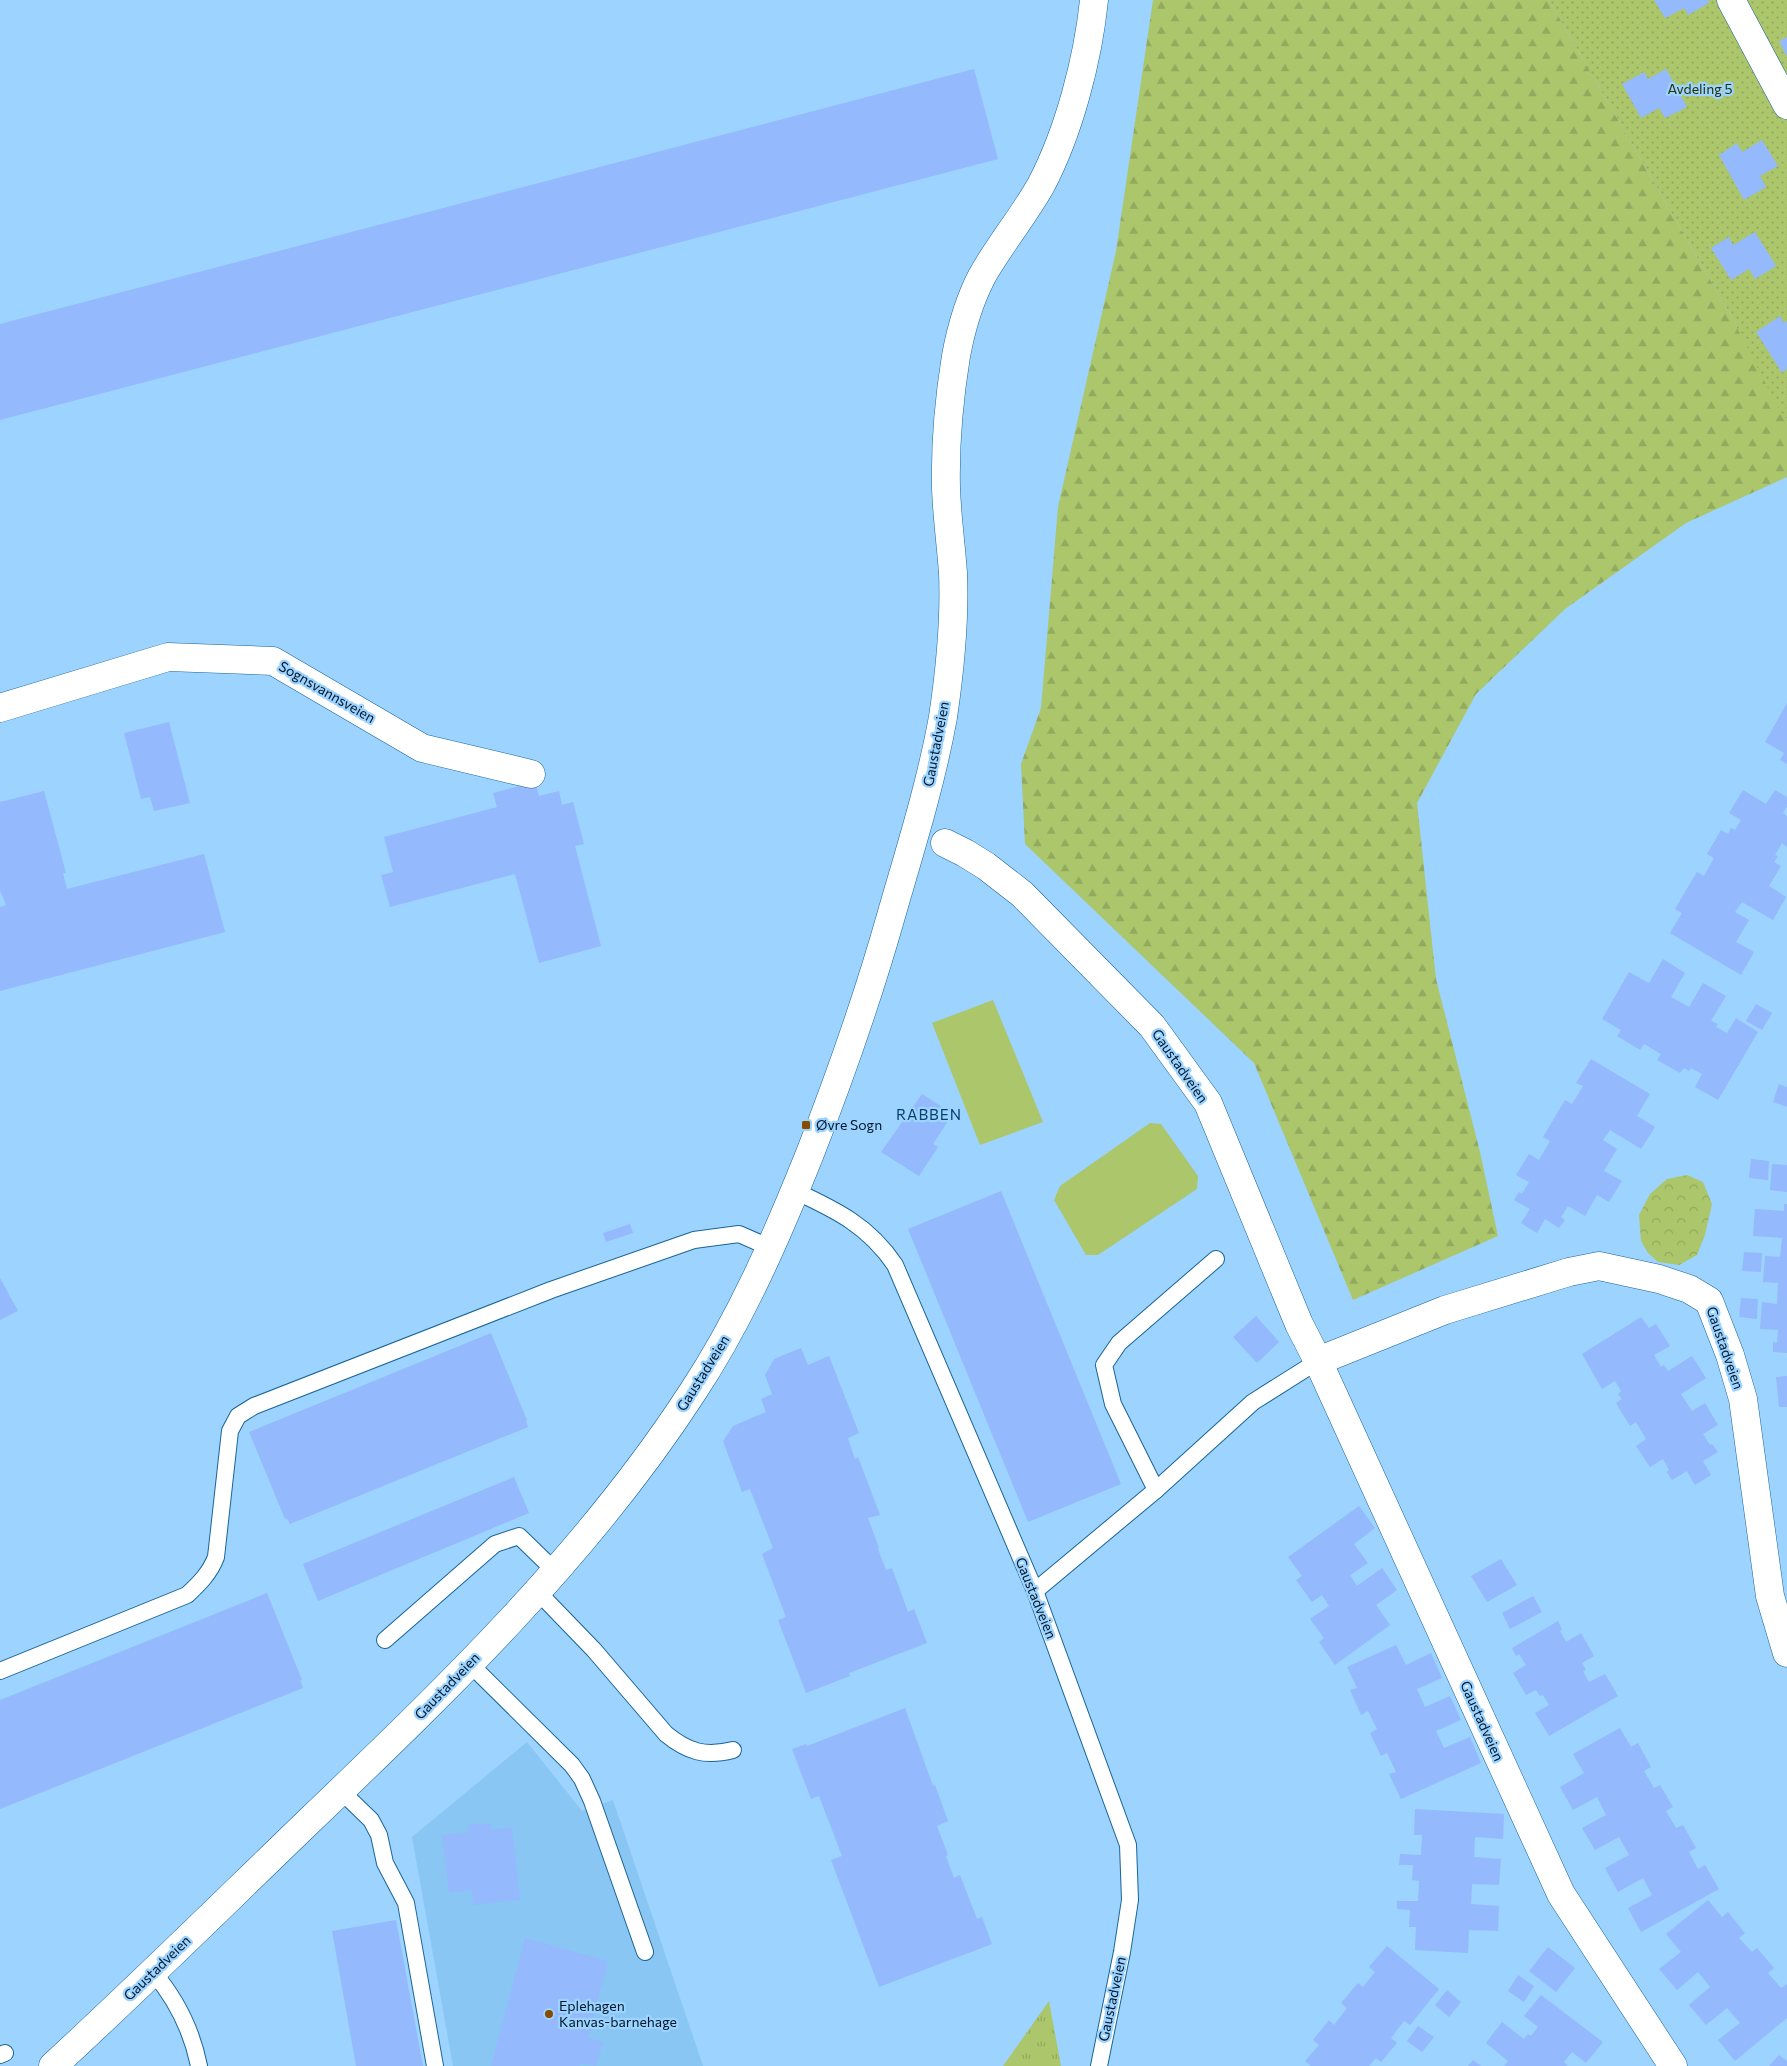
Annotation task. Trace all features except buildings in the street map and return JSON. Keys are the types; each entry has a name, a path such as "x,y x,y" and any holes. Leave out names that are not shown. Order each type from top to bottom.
{"street":[{"name":"Gaustadveien","path":"53,2066 341,1791 469,1663 537,1591 630,1481 694,1391 747,1300 795,1191 829,1105 866,1002 928,787 948,677 953,577 946,481 948,439 956,357 966,314 981,278 1039,188 1058,146 1090,34 1094,0"},
{"path":"1731,0 1787,105"},
{"name":"Sognsvannsveien","path":"0,708 168,658 273,661 422,748 531,774"},
{"name":"Gaustadveien","path":"945,843 966,853 986,866 1022,894 1152,1026 1208,1103 1299,1324 1318,1361 1561,1894 1673,2066"},
{"name":"Gaustadveien","path":"1318,1361 1445,1310 1569,1272 1598,1266 1659,1279 1689,1289 1709,1301 1730,1355 1743,1399 1770,1596 1787,1652"}],"lane":[{"name":"Gaustadveien","path":"795,1191 826,1205 867,1232 883,1247 895,1265 1035,1591 1128,1844 1130,1900 1122,1952 1098,2066"},
{"path":"0,1671 187,1595 202,1582 216,1557 230,1430 238,1416 254,1406 551,1290 694,1240 739,1234 771,1248"},
{"path":"1156,1490 1113,1404 1104,1365 1119,1343 1216,1258"},
{"path":"1035,1591 1156,1490 1253,1402 1318,1361"},
{"path":"385,1640 495,1544 519,1536 555,1571"},
{"path":"537,1591 594,1650 672,1739 691,1750 704,1753 716,1754 733,1750"},
{"path":"469,1663 572,1765 582,1779 592,1801 645,1952"},
{"path":"341,1791 371,1820 379,1835 385,1863 406,1904 435,2066"},
{"path":"153,1972 168,1989 182,2014 195,2048 199,2066"}],"shaded area":[{"path":"527,1742 582,1811 613,1800 703,2066 453,2066 412,1837"}],"green space":[{"path":"1153,0 1549,0 1731,316 1787,421 1787,477 1686,523 1565,609 1476,694 1417,803 1436,979 1480,1152 1498,1236 1353,1300 1254,1063 1025,844 1021,764 1041,708 1058,507 1116,251"},
{"name":"Avdeling 5","path":"1549,0 1787,0 1787,425 1731,316"},
{"path":"993,1000 1043,1122 980,1145 932,1023"},
{"path":"1150,1123 1161,1124 1198,1176 1197,1189 1098,1255 1086,1255 1054,1200 1060,1186"},
{"path":"1687,1175 1703,1182 1712,1204 1705,1235 1697,1255 1679,1265 1658,1262 1648,1253 1641,1241 1639,1215 1650,1194 1667,1179"},
{"path":"1049,2001 1061,2066 1003,2066"}],"place":[{"name":"Øvre Sogn","path":"806,1125"},
{"name":"Eplehagen Kanvas-barnehage","path":"549,2014"}],"district":[{"name":"RABBEN","path":"929,1115"}]}
